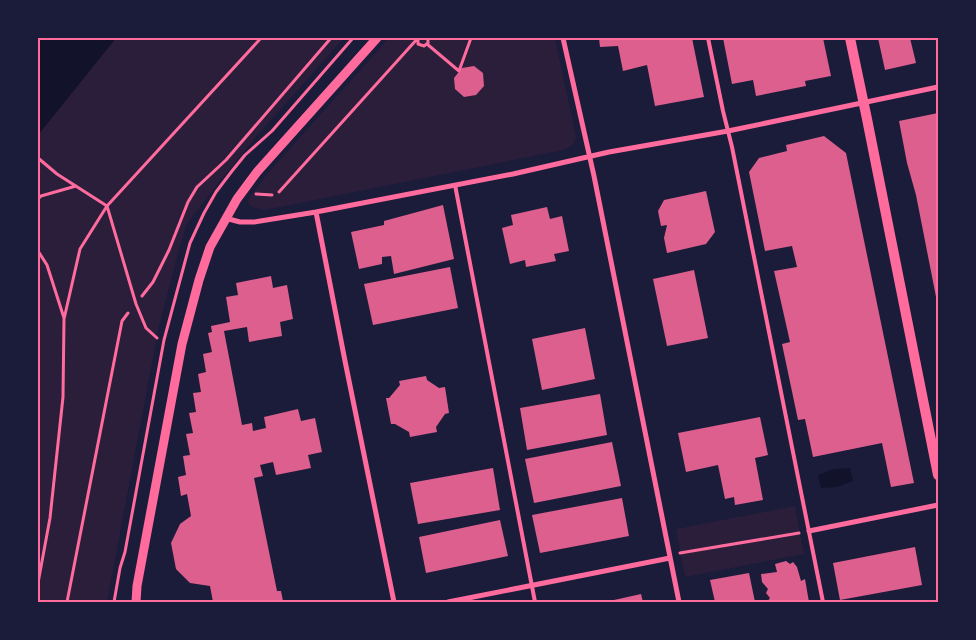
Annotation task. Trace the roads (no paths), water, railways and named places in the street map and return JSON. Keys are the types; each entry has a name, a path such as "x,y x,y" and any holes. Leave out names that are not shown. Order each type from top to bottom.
{"main road":[{"path":"850,38 938,475"}],"street":[{"path":"136,602 137,586 182,344 210,247 225,218 257,172 377,38"},
{"path":"563,38 590,156 679,602"},
{"path":"225,218 240,222 254,222 316,212 513,174 590,156 728,131 938,87"},
{"path":"316,212 394,602"},
{"path":"808,531 938,505"},
{"path":"448,602 670,558"}],"lane":[{"path":"708,38 732,147 823,602"},
{"path":"455,185 535,602"}]}
